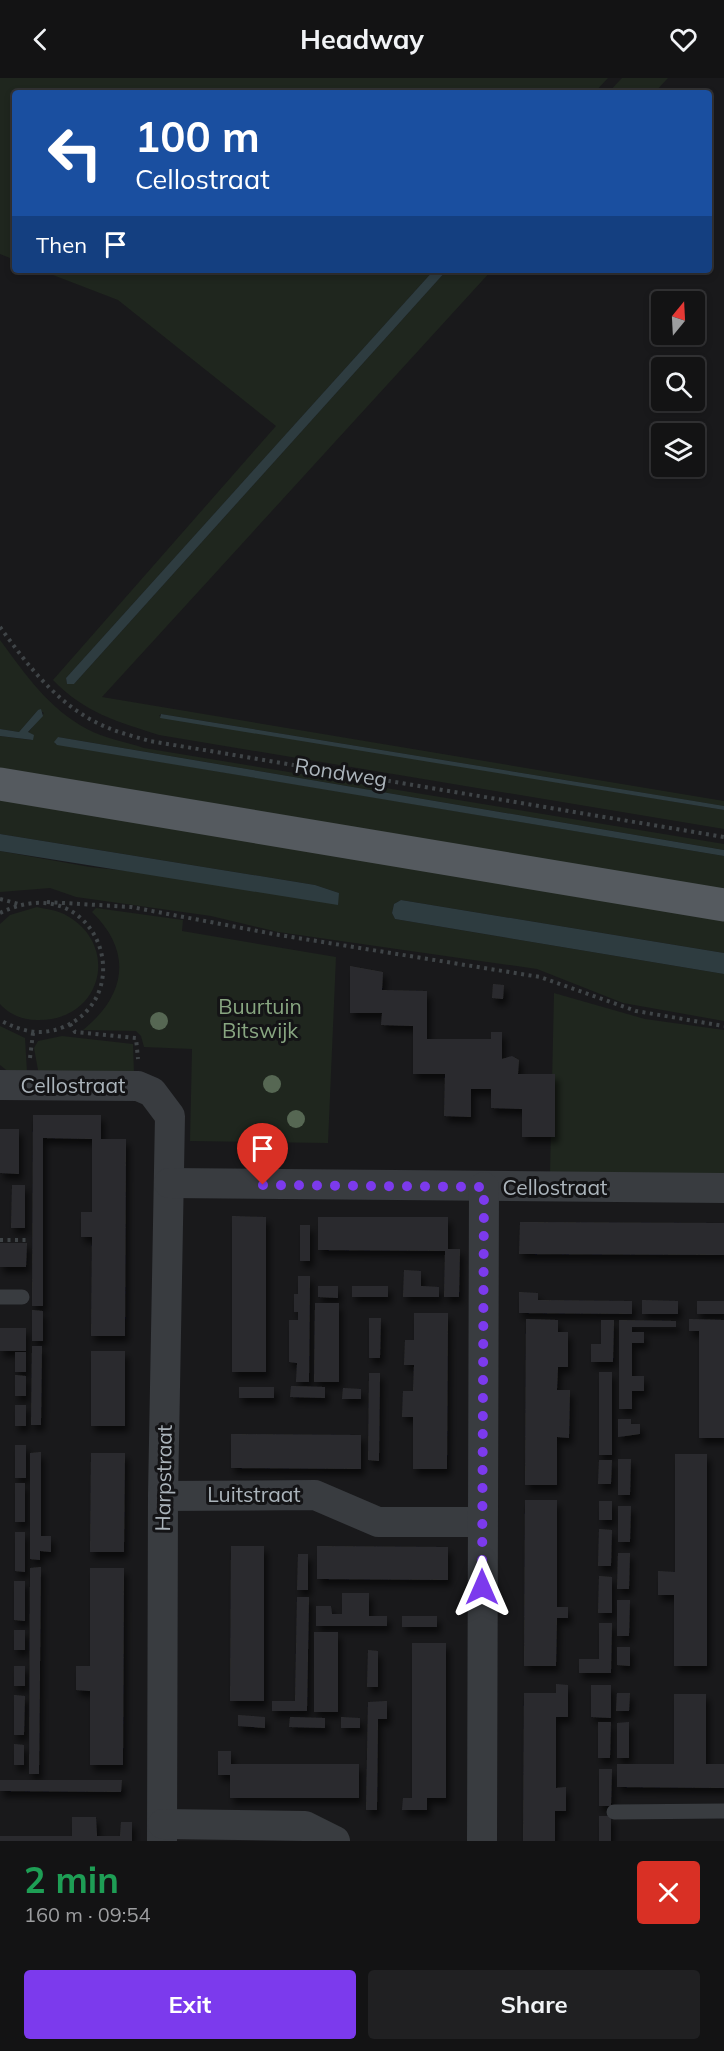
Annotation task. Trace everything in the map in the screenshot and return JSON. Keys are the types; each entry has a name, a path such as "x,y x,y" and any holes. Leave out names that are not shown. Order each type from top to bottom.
{"main road":[{"path":"0,784 724,905"}],"street":[{"name":"Cellostraat","path":"0,1085 138,1086 152,1092 170,1116"},
{"name":"Harpstraat","path":"163,1832 164,1496 170,1116"},
{"name":"Cellostraat","path":"169,1183 724,1188"},
{"path":"482,1841 484,1187"},
{"name":"Luitstraat","path":"164,1496 315,1495 378,1522 482,1522"},
{"path":"163,1832 305,1826 335,1841"}],"lane":[{"path":"0,1297 22,1298"},
{"path":"614,1812 724,1811"}],"path":[{"name":"Rondweg","path":"0,627 27,663 70,707 109,729 150,741 724,837"},
{"path":"0,899 19,904 48,902 131,907 279,935 540,977 636,1011 724,1026"},
{"path":"0,1020 15,1029 33,1033 51,1032 70,1024 86,1012 98,995 104,975 103,955 96,936 84,920 67,908 48,902"},
{"path":"0,913 19,904"},
{"path":"70,1024 75,1032 136,1038 138,1086"},
{"path":"0,1240 29,1240"}],"green space":[{"path":"0,78 608,78 597,90 12,90 12,259 0,254"},
{"path":"622,78 668,78 657,90 611,90"},
{"path":"48,273 431,273 66,678 67,684 74,684 444,273 489,273 102,697 724,801 724,806 161,714 159,716 724,810 724,829 159,735 102,715 77,701 65,691 53,680 276,426 118,300"},
{"path":"0,640 49,701 73,721 115,740 144,748 724,844 724,850 58,737 55,744 724,856 724,890 0,769 0,736 31,740 28,733 44,713 38,710 19,732 0,729"},
{"path":"0,798 724,919 724,953 401,900 394,904 392,913 395,919 724,974 724,1021 623,1003 537,969 278,932 211,916 76,897 50,888 0,892 0,851 90,867 339,893 315,885 0,834"},
{"path":"37,907 64,914 82,927 93,944 98,961 97,979 89,995 77,1008 59,1017 37,1020 17,1016 0,1004 0,924 10,915"},
{"name":"Buurtuin Bitswijk","path":"96,908 183,920 182,931 336,957 328,1143 190,1141 192,1049 144,1047 141,1036 136,1031 83,1030 108,1002 116,988 119,973 119,958 114,942 92,912"},
{"path":"554,993 645,1019 724,1030 724,1175 550,1174"},
{"path":"0,1026 25,1038 27,1072 10,1073 0,1065"},
{"path":"62,1036 133,1044 134,1074 44,1073 38,1070 34,1048 38,1041"}],"shaded area":[{"path":"431,273 444,273 74,684 67,684 66,678"},
{"path":"41,709 43,716 28,732 34,735 33,740 0,736 0,729 19,732"},
{"path":"161,714 724,806 724,810 160,718"},
{"path":"58,737 724,850 724,856 57,745 54,742"},
{"path":"0,834 315,885 339,893 338,905 0,851"},
{"path":"401,900 724,953 724,974 395,919 392,913 394,904"}],"building":[{"path":"350,966 383,972 382,990 427,991 427,1039 491,1039 491,1032 502,1032 502,1059 512,1056 519,1060 518,1074 555,1074 555,1137 522,1137 522,1109 491,1108 491,1089 471,1089 471,1117 444,1116 445,1074 413,1074 413,1026 381,1025 382,1013 350,1013"},
{"path":"493,984 504,985 503,999 492,998"},
{"path":"33,1115 101,1115 101,1139 126,1139 125,1336 91,1336 92,1237 81,1237 81,1212 92,1212 92,1139 43,1138 43,1306 32,1306"},
{"path":"0,1129 19,1129 19,1174 0,1173"},
{"path":"12,1185 25,1185 25,1228 11,1228"},
{"path":"232,1216 266,1217 266,1372 232,1372"},
{"path":"318,1217 448,1217 448,1249 460,1249 459,1297 444,1297 445,1251 318,1250"},
{"path":"520,1222 724,1223 724,1255 519,1254"},
{"path":"300,1225 310,1225 310,1261 300,1261"},
{"path":"0,1243 27,1243 26,1267 0,1267"},
{"path":"404,1270 421,1271 421,1286 439,1287 439,1297 403,1297"},
{"path":"298,1276 310,1276 309,1382 296,1382 297,1363 289,1362 289,1320 298,1320 298,1312 294,1312 294,1294 298,1294"},
{"path":"318,1286 338,1286 338,1298 318,1297"},
{"path":"352,1286 388,1286 388,1297 352,1297"},
{"path":"519,1292 538,1293 538,1300 632,1301 632,1314 519,1313"},
{"path":"642,1300 678,1301 678,1314 642,1314"},
{"path":"697,1301 724,1301 724,1314 697,1314"},
{"path":"315,1303 339,1303 339,1382 314,1382"},
{"path":"32,1310 43,1311 43,1341 32,1341"},
{"path":"414,1313 448,1313 447,1469 413,1469 413,1417 402,1417 403,1391 413,1391 414,1365 404,1365 405,1340 414,1340"},
{"path":"369,1318 381,1318 380,1358 369,1358"},
{"path":"526,1319 558,1320 558,1332 568,1332 568,1367 558,1367 557,1390 570,1390 569,1438 557,1437 557,1485 525,1485"},
{"path":"689,1319 724,1320 724,1438 699,1438 699,1331 689,1331"},
{"path":"601,1320 614,1320 613,1362 591,1362 591,1344 601,1344"},
{"path":"619,1320 676,1321 676,1327 632,1327 632,1332 644,1332 644,1343 632,1343 632,1376 644,1376 644,1391 632,1391 632,1409 619,1409"},
{"path":"0,1328 26,1328 26,1351 0,1351"},
{"path":"32,1346 42,1346 41,1425 31,1425"},
{"path":"91,1351 125,1351 125,1426 91,1426"},
{"path":"15,1352 26,1352 26,1372 15,1372"},
{"path":"599,1372 612,1372 612,1455 599,1455"},
{"path":"369,1373 380,1373 379,1461 368,1460"},
{"path":"15,1375 26,1376 26,1396 15,1396"},
{"path":"291,1386 325,1387 325,1398 290,1397"},
{"path":"239,1387 274,1387 274,1398 239,1398"},
{"path":"343,1388 361,1389 361,1399 342,1399"},
{"path":"15,1405 26,1405 26,1426 15,1426"},
{"path":"618,1419 631,1419 631,1424 640,1424 640,1434 618,1437"},
{"path":"231,1434 361,1435 361,1469 231,1468"},
{"path":"15,1445 26,1445 26,1478 15,1478"},
{"path":"41,1452 41,1536 51,1536 51,1552 40,1551 40,1560 30,1559 30,1453"},
{"path":"91,1453 125,1453 124,1552 90,1552"},
{"path":"675,1454 707,1454 707,1666 674,1666 674,1595 658,1595 658,1571 675,1572"},
{"path":"618,1459 631,1459 630,1495 618,1495"},
{"path":"599,1460 612,1460 611,1484 598,1484"},
{"path":"15,1483 25,1483 25,1522 15,1522"},
{"path":"525,1500 557,1500 557,1607 568,1607 568,1618 557,1618 556,1666 524,1666"},
{"path":"599,1501 612,1501 612,1520 599,1520"},
{"path":"618,1506 631,1506 630,1542 618,1542"},
{"path":"599,1529 612,1530 611,1566 598,1566"},
{"path":"15,1532 25,1532 25,1572 15,1571"},
{"path":"231,1546 264,1546 264,1701 230,1701"},
{"path":"317,1546 448,1547 448,1580 317,1579"},
{"path":"618,1553 630,1553 629,1589 617,1589"},
{"path":"298,1554 308,1554 308,1590 297,1590"},
{"path":"41,1567 39,1774 29,1774 30,1568"},
{"path":"90,1568 124,1568 123,1765 90,1765 90,1691 76,1690 76,1666 90,1666"},
{"path":"599,1576 612,1577 612,1613 598,1613"},
{"path":"14,1581 25,1581 25,1621 14,1620"},
{"path":"342,1593 369,1593 369,1616 387,1616 387,1626 316,1626 316,1606 331,1606 332,1614 342,1614"},
{"path":"297,1597 309,1597 307,1711 272,1711 272,1701 295,1701"},
{"path":"617,1600 630,1600 629,1636 617,1636"},
{"path":"402,1616 437,1616 437,1627 402,1627"},
{"path":"599,1623 612,1623 611,1673 579,1673 579,1659 599,1659"},
{"path":"14,1630 25,1630 25,1650 14,1650"},
{"path":"314,1632 338,1632 338,1712 314,1712"},
{"path":"412,1643 446,1643 446,1798 427,1798 427,1810 402,1810 403,1798 412,1798"},
{"path":"617,1647 630,1647 630,1666 617,1665"},
{"path":"368,1650 378,1651 378,1687 367,1687"},
{"path":"14,1666 25,1666 25,1686 14,1686"},
{"path":"556,1684 568,1685 568,1717 556,1717 556,1788 566,1787 566,1811 555,1811 555,1841 523,1841 524,1693 556,1693"},
{"path":"591,1685 611,1685 611,1718 591,1717"},
{"path":"617,1693 630,1693 629,1711 616,1711"},
{"path":"674,1694 706,1694 706,1764 724,1764 724,1788 617,1787 617,1764 674,1764"},
{"path":"14,1695 25,1696 24,1735 14,1735"},
{"path":"387,1701 387,1719 378,1719 377,1810 366,1810 368,1702"},
{"path":"238,1715 265,1717 265,1728 238,1726"},
{"path":"290,1717 325,1718 325,1728 289,1727"},
{"path":"341,1717 360,1718 360,1728 341,1728"},
{"path":"598,1722 611,1722 610,1758 598,1758"},
{"path":"629,1722 629,1758 617,1758 617,1723"},
{"path":"14,1744 24,1745 24,1765 14,1765"},
{"path":"218,1751 231,1751 231,1764 359,1764 359,1798 230,1798 230,1775 218,1775"},
{"path":"599,1769 612,1769 611,1806 599,1806"},
{"path":"0,1780 122,1780 121,1792 0,1791"},
{"path":"599,1816 611,1816 611,1841 599,1841"},
{"path":"72,1817 96,1817 97,1836 120,1836 121,1822 132,1822 132,1841 0,1841 0,1836 72,1836"}],"route":[{"path":"263,1185 484,1187 482,1587"}]}
